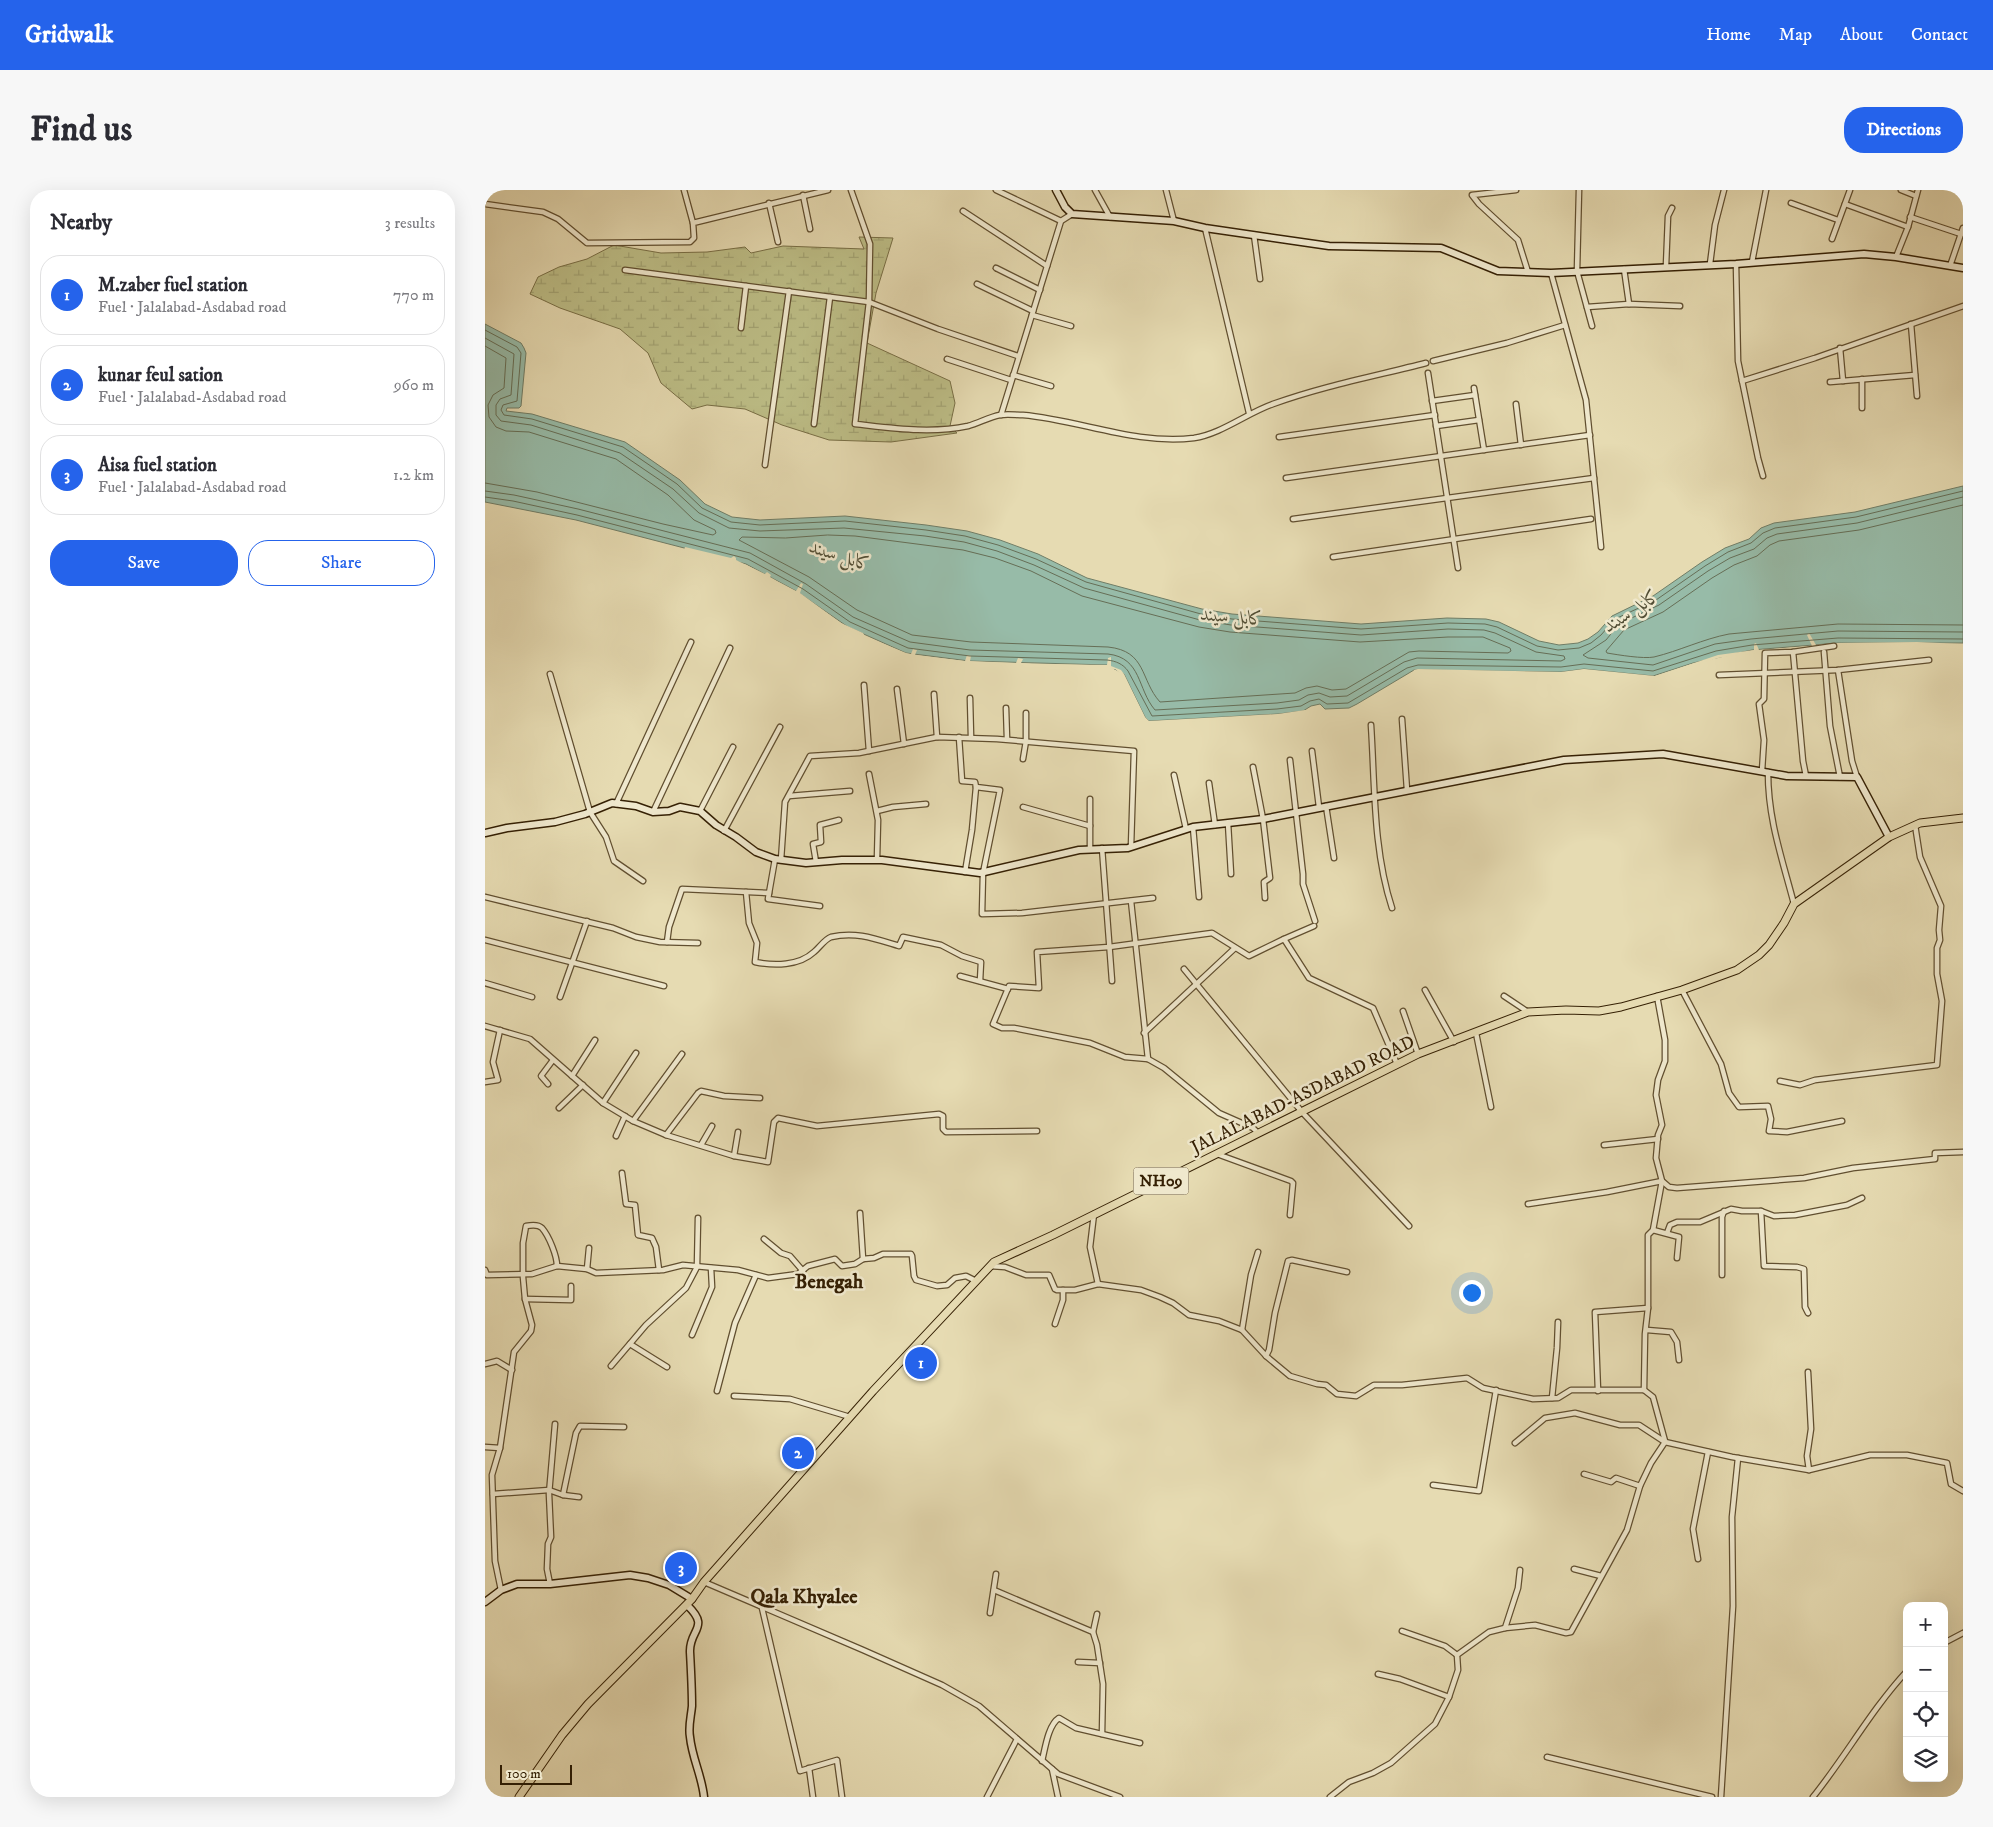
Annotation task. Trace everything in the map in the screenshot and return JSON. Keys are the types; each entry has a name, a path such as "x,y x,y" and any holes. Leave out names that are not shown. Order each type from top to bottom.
{"main road":[{"name":"JALALABAD-ASDABAD ROAD","path":"519,1797 562,1735 588,1704 690,1602 704,1582 850,1417 994,1262 1053,1235 1418,1054 1454,1042 1528,1012 1599,1011 1621,1007 1682,990 1737,970 1769,946 1794,904 1889,837 1915,825 1930,821 1963,818"}],"street":[{"path":"485,204 543,212 558,219 587,243 689,242 694,238 693,223 684,190"},
{"path":"693,223 828,190"},
{"path":"851,190 870,244 869,302 855,424 915,431 967,426 1001,415 1024,416 1162,440 1195,438 1211,434 1238,421 1249,413 1311,391 1427,363"},
{"path":"996,190 1061,221"},
{"path":"1056,190 1065,207 1072,214"},
{"path":"1095,190 1110,217"},
{"path":"1165,190 1174,221"},
{"path":"1516,190 1472,195 1479,204 1518,240 1528,272"},
{"path":"1579,190 1577,272 1592,326"},
{"path":"1710,264 1715,225 1724,190"},
{"path":"1753,262 1766,190"},
{"path":"1832,239 1850,190"},
{"path":"1901,190 1916,196"},
{"path":"1897,257 1908,228 1918,190"},
{"path":"803,195 809,229"},
{"path":"769,203 778,242"},
{"path":"1791,203 1838,220"},
{"path":"1845,204 1908,228"},
{"path":"1666,266 1668,216 1672,208"},
{"path":"963,210 1047,266"},
{"path":"1001,415 1061,221 1072,214 1174,221 1205,228 1329,246 1441,248 1498,271 1577,272 1666,266 1736,264 1864,254 1897,257 1963,268"},
{"path":"1910,217 1961,234"},
{"path":"1205,228 1249,413"},
{"path":"1950,266 1963,228"},
{"path":"1254,235 1260,280"},
{"path":"1736,264 1738,361 1763,476"},
{"path":"995,268 1040,290"},
{"path":"1624,269 1629,304"},
{"path":"625,270 869,302 938,329 1018,356"},
{"path":"1551,273 1586,400 1601,547"},
{"path":"977,284 1033,313 1071,326"},
{"path":"741,328 746,286"},
{"path":"765,464 789,291"},
{"path":"814,424 830,297"},
{"path":"1587,307 1629,304 1680,306"},
{"path":"1742,381 1963,306"},
{"path":"1911,324 1917,396"},
{"path":"1433,361 1507,343 1565,325"},
{"path":"1840,348 1843,381"},
{"path":"947,359 1051,386"},
{"path":"1428,373 1457,568"},
{"path":"1831,382 1915,375"},
{"path":"1862,379 1862,408"},
{"path":"1474,388 1483,450"},
{"path":"1432,401 1475,395"},
{"path":"1516,404 1521,445"},
{"path":"1279,437 1435,416"},
{"path":"1436,426 1479,420"},
{"path":"1286,478 1590,435"},
{"path":"1293,519 1594,478"},
{"path":"1333,557 1591,519"},
{"path":"616,804 691,642"},
{"path":"1794,904 1774,832 1765,771 1764,740 1759,704 1764,699 1765,653 1793,652 1834,646"},
{"path":"653,812 730,648"},
{"path":"1793,652 1803,761 1807,776"},
{"path":"1824,652 1829,726 1840,777"},
{"path":"1719,675 1838,670 1929,660"},
{"path":"1838,670 1852,761 1857,777 1889,837"},
{"path":"550,674 590,812 606,837 615,861 643,881"},
{"path":"864,685 869,751"},
{"path":"897,689 904,744"},
{"path":"934,694 937,737"},
{"path":"970,698 971,738"},
{"path":"1006,708 1007,739"},
{"path":"1023,759 1026,741 1026,713"},
{"path":"1402,719 1407,790"},
{"path":"1371,725 1378,831 1384,880 1392,908"},
{"path":"724,831 780,727"},
{"path":"820,906 768,899 778,860 785,802 810,756 869,751 937,737 1007,739 1134,751 1131,847"},
{"path":"959,737 962,781 975,782 976,787 972,830 965,872"},
{"path":"700,811 733,747"},
{"path":"1312,751 1333,858"},
{"path":"485,833 507,828 555,822 590,812 612,803 636,806 653,812 669,811 680,806 700,811 724,831 736,837 756,852 778,860 806,863 877,860 914,863 965,872 983,873 1079,850 1131,847 1189,828 1263,819 1564,760 1663,754 1787,776 1857,777"},
{"path":"1258,1133 1253,1128 1219,1113 1164,1068 1148,1059 1125,1057 1090,1043 1014,1028 1001,1028 993,1024 1009,986 1039,988 1037,952 1109,947 1212,933 1249,956 1315,923 1303,884 1307,878 1290,760 1297,812"},
{"path":"1253,767 1263,819 1271,878 1264,881 1265,898"},
{"path":"869,774 878,820 877,860"},
{"path":"1174,775 1189,828 1199,897"},
{"path":"1209,783 1215,824"},
{"path":"976,787 1000,790 983,873 982,914 1022,913 1153,898"},
{"path":"789,796 850,791"},
{"path":"1090,799 1090,849"},
{"path":"877,811 893,807 926,804"},
{"path":"1023,807 1090,826"},
{"path":"816,862 813,844 821,842 820,825 839,820"},
{"path":"1228,823 1231,874"},
{"path":"1780,1082 1800,1086 1815,1080 1937,1065 1942,1001 1937,974 1937,948 1940,940 1941,906 1920,857 1915,825"},
{"path":"1103,848 1112,981"},
{"path":"667,942 669,927 682,888 769,893"},
{"path":"746,892 749,923 757,943 755,962 771,966 796,962 812,954 829,937 858,934 899,946 903,937 941,945 962,956 981,962 980,981"},
{"path":"485,897 587,921 636,937 667,942 698,943"},
{"path":"1131,900 1148,1059"},
{"path":"560,997 587,921"},
{"path":"1284,938 1309,978 1373,1008 1397,1064"},
{"path":"485,940 664,986"},
{"path":"1144,1033 1235,948"},
{"path":"1184,969 1302,1112 1409,1226"},
{"path":"960,976 1008,989"},
{"path":"485,983 532,997"},
{"path":"1425,990 1454,1042"},
{"path":"1682,990 1721,1064 1729,1093 1739,1107 1769,1106 1771,1119 1769,1131 1787,1132 1842,1121"},
{"path":"1504,996 1528,1012"},
{"path":"1644,1390 1645,1334 1647,1330 1648,1308 1648,1235 1653,1230 1662,1181 1656,1158 1657,1139 1662,1125 1657,1095 1658,1080 1665,1061 1665,1040 1657,996"},
{"path":"1403,1011 1418,1054"},
{"path":"485,1026 530,1039 603,1103 633,1121 666,1135 734,1156 767,1162 774,1122 778,1118 817,1126 939,1114 943,1116 943,1129 946,1132 1037,1131"},
{"path":"485,1082 498,1080 493,1062 500,1030"},
{"path":"1476,1033 1491,1107"},
{"path":"572,1076 595,1040"},
{"path":"603,1103 636,1053"},
{"path":"633,1121 682,1054"},
{"path":"548,1084 541,1076 553,1060"},
{"path":"559,1108 583,1086"},
{"path":"666,1135 701,1090 724,1096 761,1098"},
{"path":"617,1136 625,1116"},
{"path":"701,1145 712,1126"},
{"path":"734,1156 738,1132"},
{"path":"1604,1145 1657,1139"},
{"path":"1662,1181 1669,1187 1677,1188 1804,1178 1853,1168 1935,1159 1935,1153 1963,1152"},
{"path":"1217,1154 1291,1181 1293,1183 1290,1215"},
{"path":"622,1173 626,1204 635,1205 639,1235 650,1237 654,1242 659,1270"},
{"path":"1528,1204 1607,1192 1662,1181"},
{"path":"1667,1233 1669,1226 1677,1222 1701,1222 1731,1208 1743,1211 1761,1211 1774,1216 1795,1215 1828,1209 1862,1198"},
{"path":"1722,1275 1722,1217 1724,1211"},
{"path":"1761,1211 1764,1266 1797,1267 1803,1270 1805,1307 1808,1313"},
{"path":"860,1213 863,1259"},
{"path":"1094,1214 1090,1247 1098,1284"},
{"path":"611,1366 646,1325 686,1288 697,1267 698,1218"},
{"path":"501,1590 495,1561 492,1475 500,1448 514,1352 531,1330 532,1325 525,1298 523,1275 523,1243 526,1226 537,1226 543,1229 556,1254 557,1266"},
{"path":"1653,1230 1679,1237 1677,1258"},
{"path":"764,1239 781,1253 790,1256 803,1271"},
{"path":"587,1269 589,1248"},
{"path":"1242,1330 1251,1275 1257,1252"},
{"path":"485,1270 487,1275 523,1275 557,1266 587,1269 595,1273 659,1270 678,1265 738,1270 768,1278 798,1274 808,1266 836,1259 842,1266 855,1264 863,1259 874,1258 883,1254 911,1254 913,1256 916,1280 937,1286 947,1285 955,1278 966,1276 976,1281"},
{"path":"1266,1356 1269,1350 1275,1313 1288,1261 1292,1260 1347,1272"},
{"path":"990,1266 1005,1267 1026,1275 1049,1276 1055,1289 1075,1290 1098,1284 1150,1294 1173,1303 1189,1315 1219,1321 1242,1330 1266,1356 1290,1376 1317,1384 1326,1384 1337,1394 1356,1396 1374,1385 1402,1385 1467,1378 1483,1388 1533,1399 1558,1398 1571,1390 1644,1390 1653,1397 1665,1442 1651,1463 1640,1486 1627,1530 1571,1632 1566,1633 1535,1625 1505,1628 1489,1632 1457,1655"},
{"path":"692,1335 712,1286 711,1268"},
{"path":"717,1391 735,1323 756,1275"},
{"path":"525,1298 571,1300 571,1286"},
{"path":"1055,1324 1063,1300 1063,1290"},
{"path":"1598,1391 1595,1312 1648,1308"},
{"path":"1552,1398 1558,1322"},
{"path":"1647,1330 1671,1332 1677,1342 1679,1360"},
{"path":"630,1344 667,1367"},
{"path":"485,1364 497,1361 512,1370"},
{"path":"1807,1372 1811,1429 1807,1456 1809,1470"},
{"path":"1433,1484 1479,1491 1496,1390"},
{"path":"734,1396 790,1399 850,1417"},
{"path":"1515,1443 1545,1418 1575,1413 1621,1425 1639,1424 1665,1442 1738,1458 1809,1470 1870,1455 1907,1455 1947,1463 1951,1484 1963,1491"},
{"path":"551,1584 547,1569 548,1544 551,1537 549,1490 555,1424"},
{"path":"563,1495 580,1426 624,1427"},
{"path":"485,1447 500,1448"},
{"path":"1698,1559 1693,1529 1708,1452"},
{"path":"1721,1797 1733,1606 1733,1517 1738,1458"},
{"path":"1584,1474 1609,1481 1616,1478 1640,1486"},
{"path":"493,1494 549,1490 563,1495 579,1497"},
{"path":"1574,1569 1601,1576"},
{"path":"1505,1628 1518,1588 1520,1570"},
{"path":"991,1613 996,1574"},
{"path":"485,1602 501,1590 517,1584 551,1584 635,1576 669,1585 690,1602 699,1621 690,1644 692,1692 689,1734 691,1750 701,1777 704,1797"},
{"path":"704,1582 942,1685 979,1706 1058,1774 1120,1797"},
{"path":"993,1590 1093,1632"},
{"path":"762,1608 800,1771 837,1760 842,1797"},
{"path":"1097,1614 1093,1632 1103,1684 1102,1734"},
{"path":"1330,1797 1349,1782 1373,1773 1391,1763 1435,1724 1449,1696 1458,1670 1457,1655 1445,1646 1402,1631"},
{"path":"1948,1641 1963,1633"},
{"path":"1078,1662 1100,1663"},
{"path":"1378,1674 1400,1679 1449,1696"},
{"path":"1813,1797 1832,1773 1875,1709 1903,1676"},
{"path":"1042,1761 1057,1718 1076,1728 1140,1743"},
{"path":"987,1797 1017,1739"},
{"path":"1547,1757 1712,1797"},
{"path":"809,1768 813,1797"},
{"path":"1052,1769 1058,1797"}],"green space":[{"path":"859,237 893,238 876,293 867,343 950,381 955,403 950,426 957,433 891,442 829,440 782,425 745,409 707,405 692,409 661,383 648,353 620,329 560,308 530,294 538,277 559,267 587,259 614,245 661,253 707,252 745,247 751,253 783,246 864,249"}],"water":[{"name":"کابل سيند","path":"485,324 521,343 526,353 521,406 519,408 507,408 506,411 532,414 625,442 680,480 705,504 732,517 760,520 845,516 967,531 1000,540 1038,554 1087,578 1202,609 1232,614 1361,624 1447,618 1486,619 1499,622 1539,641 1559,645 1578,643 1598,632 1612,616 1653,596 1725,548 1749,539 1761,528 1774,523 1855,512 1963,486 1963,643 1838,643 1752,650 1693,663 1653,676 1584,669 1561,672 1414,670 1349,708 1325,709 1320,704 1311,706 1303,711 1278,714 1149,721 1145,717 1124,674 1107,665 969,661 906,653 848,627 796,591 746,564 576,520 485,502"}],"pier":[{"path":"685,547 731,558 734,556 736,560 765,574 767,572 771,575 770,577 796,591 801,583 803,584 800,593 841,623 863,633 865,636 906,653 911,654 913,649 917,650 915,655 965,661 967,655 971,656 970,661 1016,663 1018,658 1023,659 1021,663 1032,664 1107,665 1108,658 1111,657 1111,666 1121,670 1124,674 1145,717 1149,721 1278,714 1305,710 1306,712 1269,717 1149,724 1143,719 1122,675 1115,669 969,664 906,655 846,629 799,595 745,566 684,550"},
{"path":"1809,633 1816,645 1838,643 1917,642 1963,645 1840,644 1772,651 1718,658 1653,679 1583,671 1561,675 1413,673 1414,670 1418,669 1561,672 1584,669 1655,676 1718,655 1754,650 1754,644 1756,643 1759,650 1812,646 1807,635"}],"place":[{"name":"M.zaber fuel station","path":"921,1363"},
{"name":"kunar feul sation","path":"798,1453"},
{"name":"Aisa fuel station","path":"681,1568"}],"district":[{"name":"Benegah","path":"829,1282"},
{"name":"Qala Khyalee","path":"804,1597"}]}
